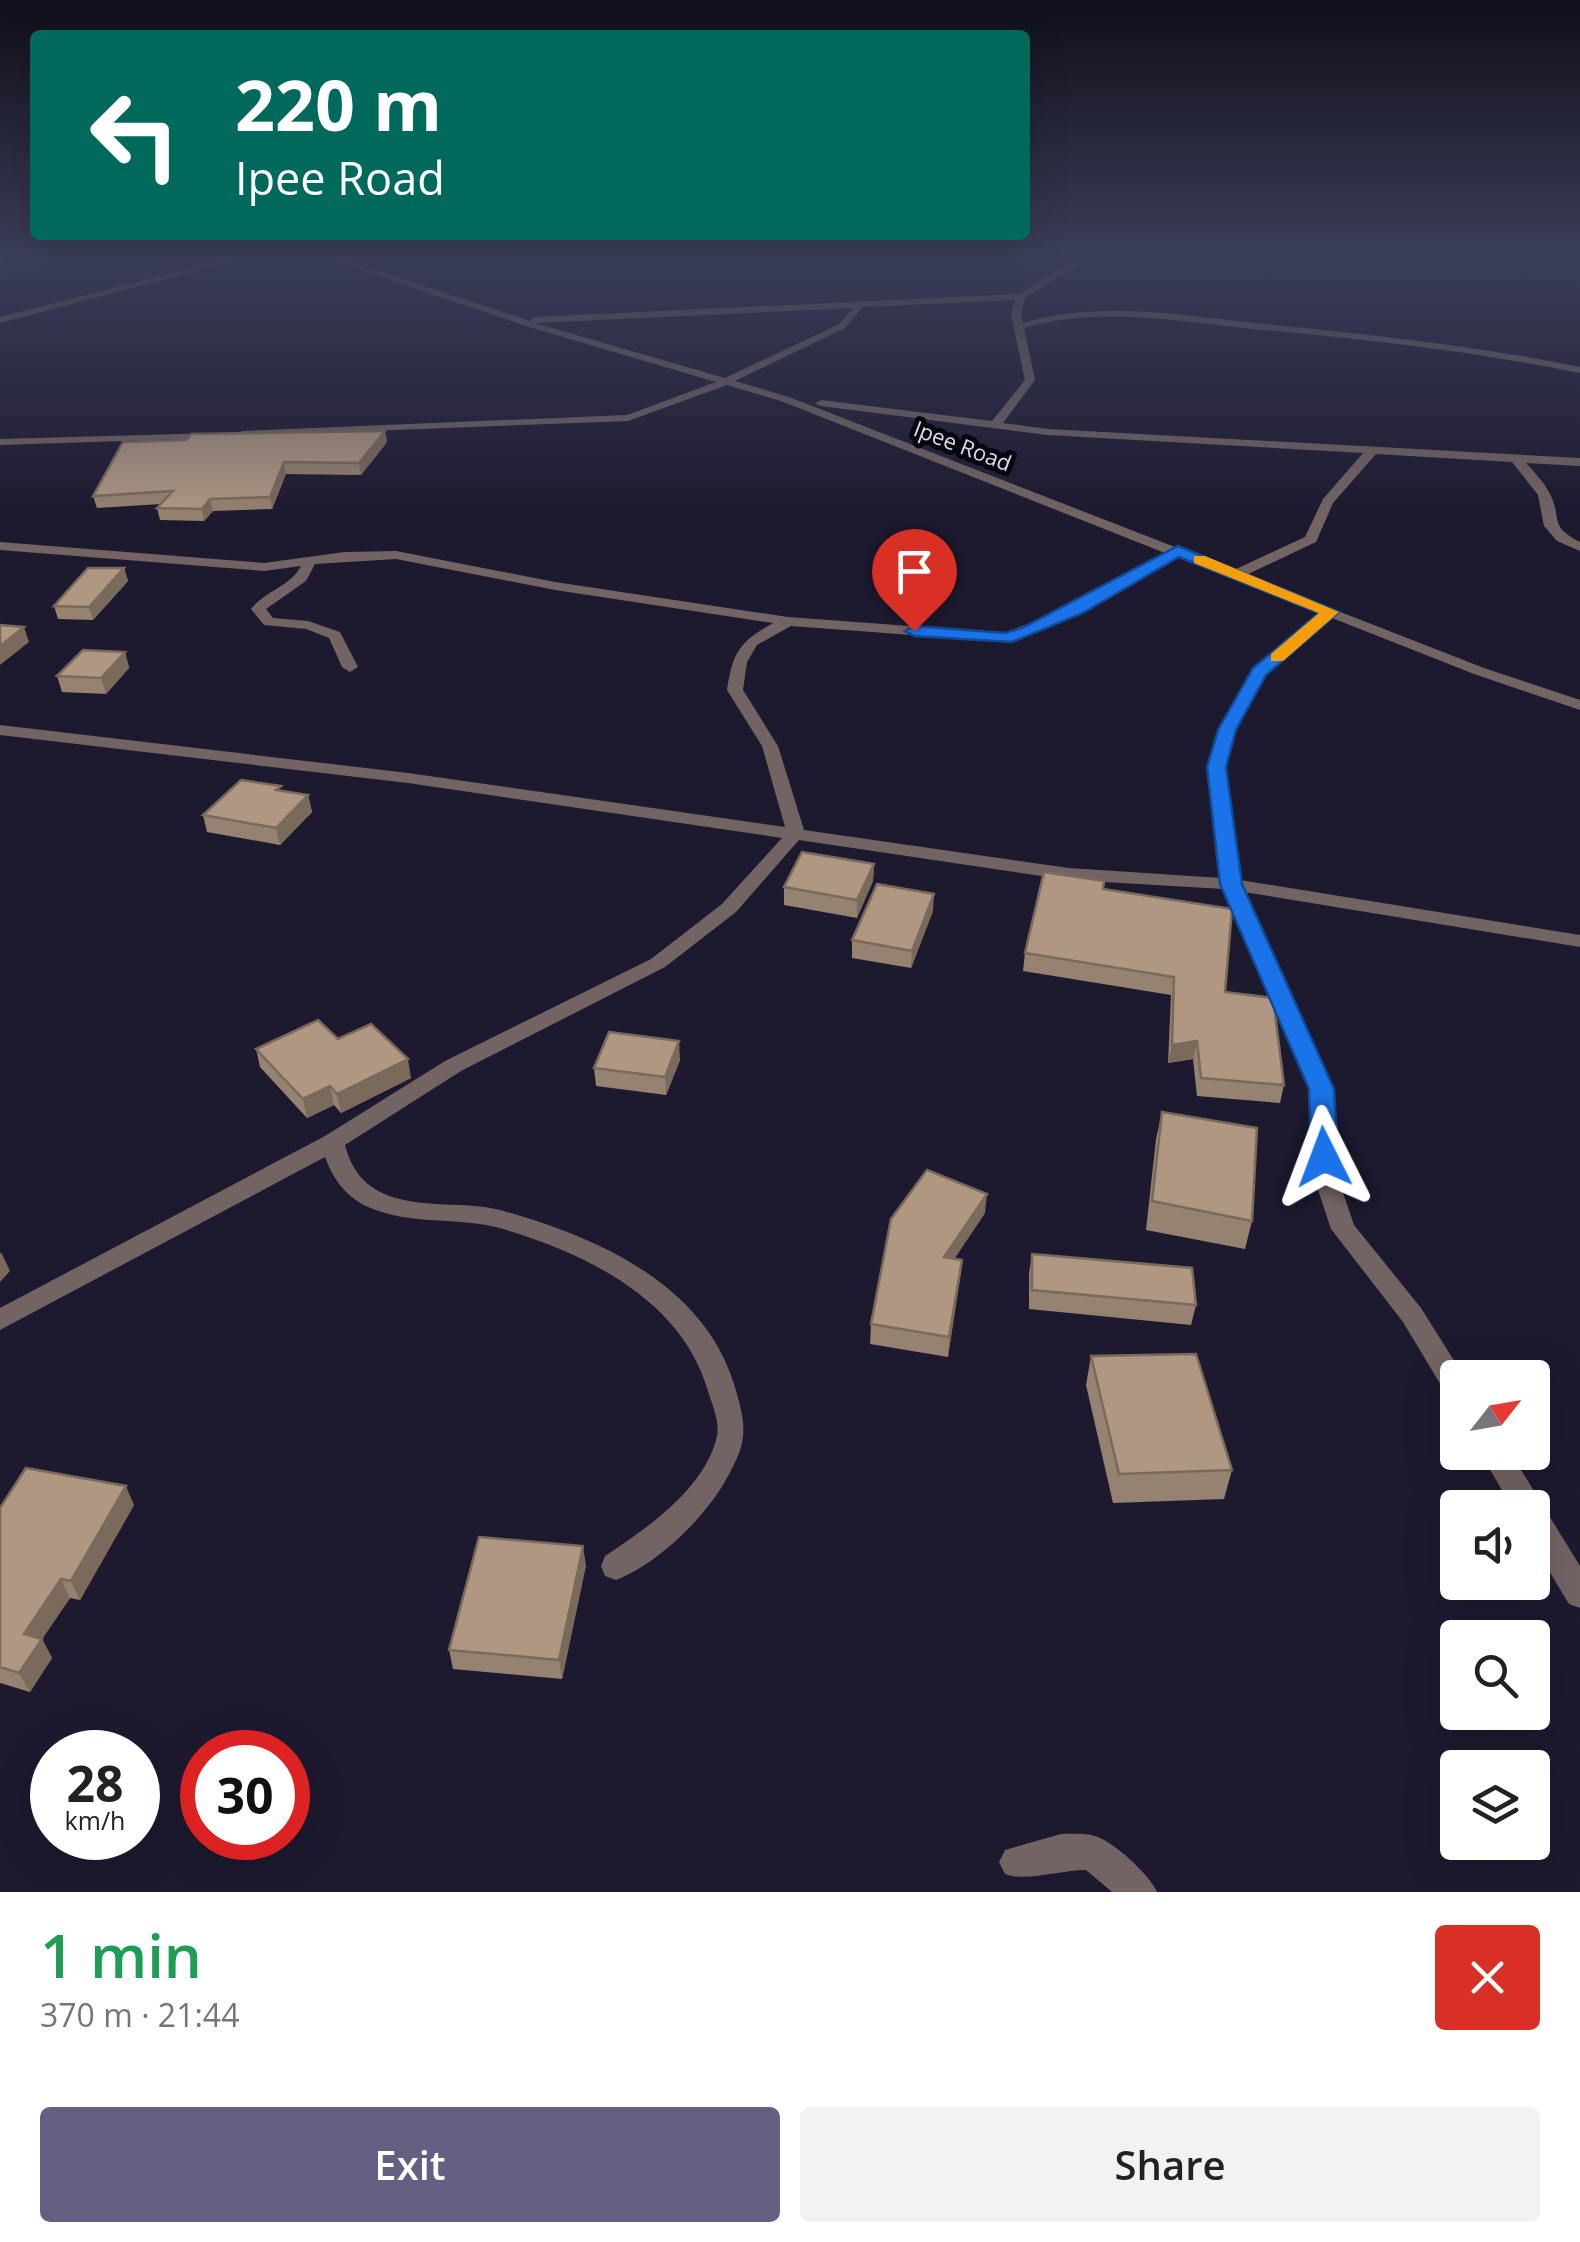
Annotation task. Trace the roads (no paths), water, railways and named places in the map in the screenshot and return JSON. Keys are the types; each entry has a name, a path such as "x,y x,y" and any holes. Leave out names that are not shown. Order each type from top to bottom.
{"street":[{"name":"Ipee Road","path":"593,343 785,399 1580,705"},
{"path":"0,442 620,419 723,384 807,343"},
{"path":"995,425 1030,380 1022,343"},
{"path":"1425,343 1580,370"},
{"path":"785,399 995,425 1371,452 1580,462"},
{"path":"1237,574 1311,539 1327,502 1371,452"},
{"path":"1515,458 1543,489 1550,509 1549,522 1562,538 1580,547"},
{"path":"0,546 264,567 345,556 396,555 555,586 788,621 1006,638 1077,610 1178,551"},
{"path":"309,562 299,581 263,601 258,609 270,622 308,625 334,635 350,667"},
{"path":"1331,612 1259,672 1227,730 1217,767 1231,884 1322,1089 1326,1181 1343,1229 1412,1315 1440,1360"},
{"path":"788,621 751,642 739,662 735,690 770,746 796,833"},
{"path":"0,730 408,778 1068,874 1231,884 1580,941"},
{"path":"0,1320 333,1142 453,1066 658,963 728,908 796,833"},
{"path":"333,1142 338,1170 352,1187 390,1206 484,1215 549,1236 634,1278 676,1308 703,1338 720,1377 732,1435 704,1490 657,1540 616,1566"},
{"path":"1550,1545 1580,1594"},
{"path":"1017,1862 1061,1852 1092,1852 1139,1892"}]}
